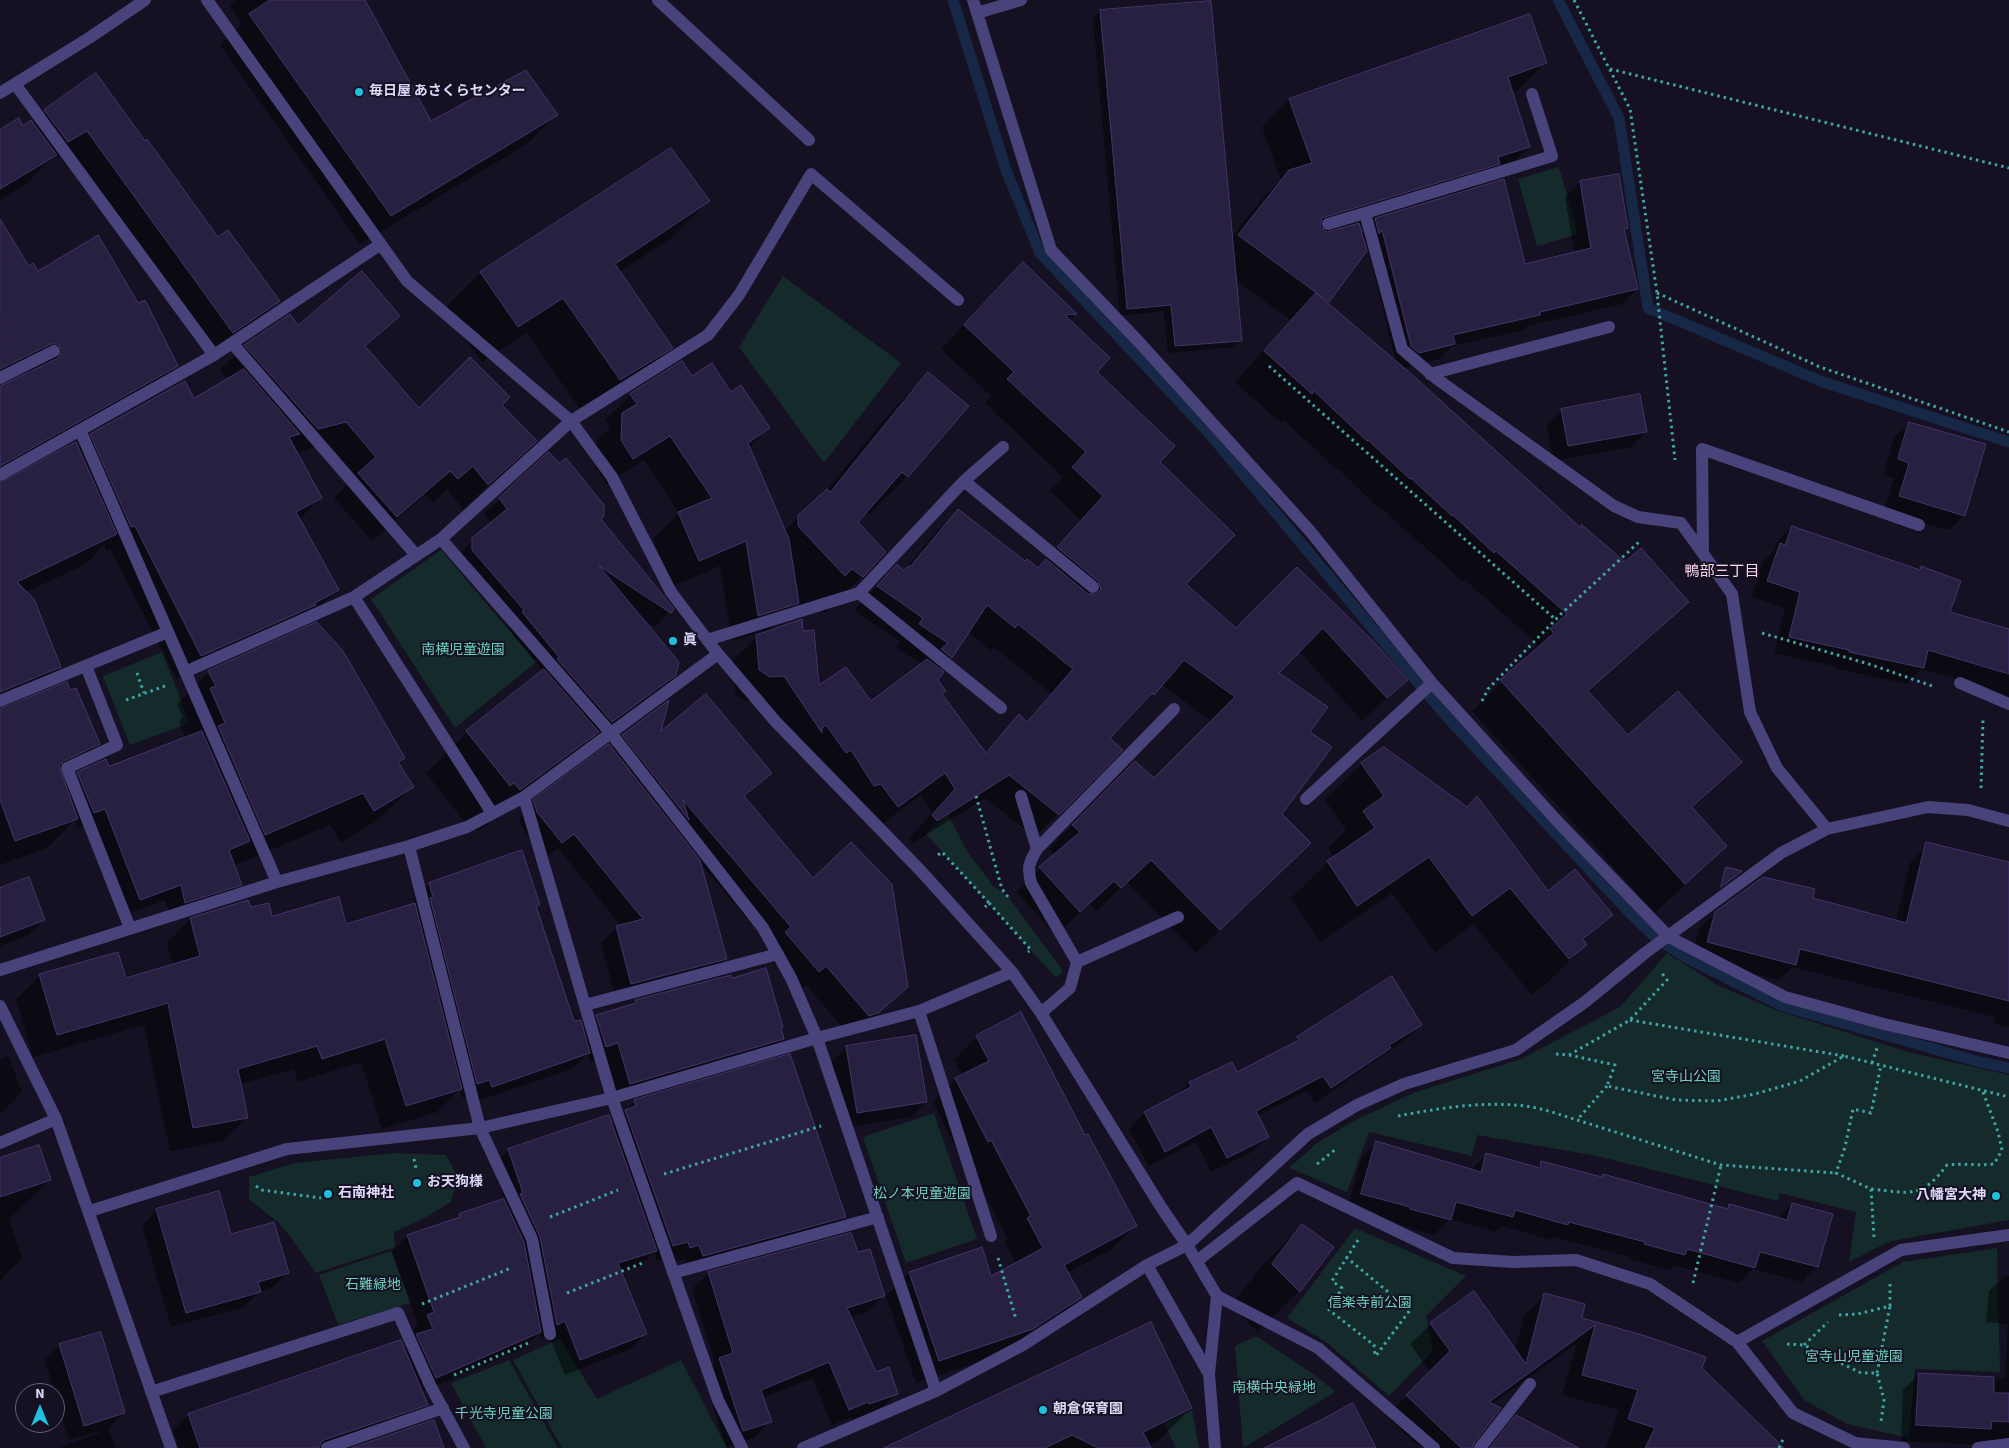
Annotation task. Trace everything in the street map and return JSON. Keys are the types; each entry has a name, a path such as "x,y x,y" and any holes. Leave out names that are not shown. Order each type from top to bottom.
{"street":[{"path":"0,93 90,38 145,0"},
{"path":"207,0 406,281 571,420 612,477 671,592 718,654 776,722 920,870 1012,972 1041,1013 1161,1207 1197,1261 1217,1296 1318,1348 1434,1448"},
{"path":"658,0 809,140"},
{"path":"973,0 1051,250 1139,342 1310,531 1432,683 1559,822 1669,937 1785,997 1884,1024 2009,1053"},
{"path":"977,13 1021,0"},
{"path":"15,84 214,355"},
{"path":"1328,224 1552,156 1532,94"},
{"path":"186,674 354,597 441,539 571,420 708,335 739,295 811,174 958,300"},
{"path":"1365,213 1402,349 1430,374 1614,506 1638,517 1681,523 1703,552 1732,594 1750,712 1777,768 1827,829"},
{"path":"0,475 214,355 380,244"},
{"path":"1430,374 1609,327"},
{"path":"232,343 416,555"},
{"path":"0,378 54,351"},
{"path":"80,430 276,882"},
{"path":"707,640 859,593 964,482 1003,447"},
{"path":"1703,552 1702,449 1920,525"},
{"path":"964,482 1093,587"},
{"path":"441,539 610,732 763,928 791,978 817,1038 936,1391"},
{"path":"859,593 1001,708"},
{"path":"354,597 492,813"},
{"path":"0,701 168,632"},
{"path":"0,970 276,882 409,846 466,827 524,797 718,654"},
{"path":"86,666 118,746 68,768 130,928"},
{"path":"1306,799 1432,683"},
{"path":"1960,683 2009,704"},
{"path":"1041,1013 1070,988 1077,962 1031,884 1028,870 1037,849 1174,709"},
{"path":"1021,796 1037,849"},
{"path":"524,797 612,1098 718,1400 742,1448"},
{"path":"803,1448 936,1391 1023,1345 1147,1265 1187,1245 1308,1134 1357,1105 1404,1084 1516,1050 1585,1002 1649,950 1781,853 1827,829 1928,807 1968,810 2009,821"},
{"path":"409,846 480,1128 532,1239 550,1334"},
{"path":"1077,962 1178,917"},
{"path":"585,1005 778,954"},
{"path":"90,1211 287,1149 480,1128 612,1098 817,1038 919,1011 1012,972"},
{"path":"0,1006 56,1119 90,1211 171,1448"},
{"path":"919,1011 991,1236"},
{"path":"0,1143 56,1119"},
{"path":"1197,1261 1297,1183 1453,1258 1513,1262 1576,1260 1650,1284 1737,1342 1793,1413 1855,1442 1904,1448"},
{"path":"673,1274 878,1217"},
{"path":"1737,1342 1901,1250 2009,1235"},
{"path":"1147,1265 1209,1374"},
{"path":"1215,1448 1209,1374 1217,1296"},
{"path":"152,1392 398,1313 430,1385 464,1448"},
{"path":"1480,1448 1530,1384"},
{"path":"327,1448 443,1408"},
{"path":"1978,1448 2009,1444"}],"path":[{"path":"1574,0 1630,109 1657,293 1675,465"},
{"path":"1609,69 2009,168"},
{"path":"1657,293 1820,367 2009,432"},
{"path":"1269,366 1555,620"},
{"path":"1469,724 1488,689 1555,620 1663,520"},
{"path":"1736,625 1936,687"},
{"path":"102,709 186,674"},
{"path":"1978,691 1972,700 1983,705 1980,814"},
{"path":"976,796 1002,889"},
{"path":"1577,1120 1607,1086 1615,1065 1569,1055 1630,1020 1667,980 1649,950"},
{"path":"1630,1020 1844,1056 2009,1097"},
{"path":"1607,1086 1676,1100 1717,1101 1755,1094 1800,1081 1844,1056"},
{"path":"1836,1173 1845,1148 1853,1109 1871,1113 1881,1065"},
{"path":"1393,1118 1442,1108 1483,1105 1526,1106 1721,1165 1836,1173 1872,1189 1913,1193 1934,1182 1948,1165 1967,1162 1980,1165 1994,1164 2002,1150 1998,1132 1983,1091"},
{"path":"526,1226 642,1182 844,1118"},
{"path":"1317,1164 1341,1145"},
{"path":"1687,1309 1721,1165"},
{"path":"1872,1189 1875,1264 1890,1278 1890,1306 1877,1373 1884,1400 1877,1445"},
{"path":"262,1190 320,1198"},
{"path":"1346,1257 1410,1310 1375,1356 1374,1345 1329,1310 1342,1288 1332,1281 1346,1257 1372,1219"},
{"path":"991,1236 1023,1345"},
{"path":"544,1302 666,1254"},
{"path":"398,1313 537,1259"},
{"path":"1877,1373 1861,1373 1804,1345 1834,1316 1858,1314 1890,1306"},
{"path":"430,1385 550,1334"}],"green space":[{"path":"1559,167 1578,234 1537,246 1518,179"},
{"path":"783,276 901,363 824,463 739,347"},
{"name":"南横児童遊園","path":"441,550 536,662 455,728 371,599"},
{"path":"162,652 190,723 130,745 103,676"},
{"path":"948,814 967,851 993,886 1007,895 1063,971 1056,978 926,834"},
{"name":"宮寺山公園","path":"1667,953 1719,986 1776,1010 1908,1052 2009,1075 2009,1220 1891,1241 1849,1262 1856,1212 1780,1193 1778,1201 1597,1156 1477,1135 1472,1156 1369,1132 1347,1192 1289,1168 1317,1143 1352,1122 1413,1093 1521,1059 1620,1007"},
{"name":"松ノ本児童遊園","path":"934,1113 977,1239 906,1263 863,1137"},
{"path":"395,1153 446,1155 458,1177 451,1202 421,1220 394,1232 395,1247 316,1273 279,1223 249,1199 249,1177 295,1163"},
{"name":"信楽寺前公園","path":"1355,1228 1466,1276 1426,1316 1433,1351 1389,1396 1326,1342 1287,1318"},
{"name":"宮寺山児童遊園","path":"1997,1248 2000,1372 1915,1369 1909,1438 1847,1424 1804,1400 1762,1341 1903,1262"},
{"name":"石難緑地","path":"391,1251 411,1303 338,1325 319,1275"},
{"name":"南横中央緑地","path":"1256,1336 1315,1375 1335,1392 1243,1448 1235,1346"},
{"path":"560,1339 597,1399 681,1360 727,1448 562,1448 513,1360"},
{"name":"千光寺児童公園","path":"509,1360 558,1448 486,1448 451,1383"},
{"path":"1192,1410 1199,1448 1176,1448 1164,1423"}],"building":[{"name":"毎日屋 あさくらセンター","path":"270,0 365,0 431,121 526,70 558,115 391,216 249,14"},
{"path":"1211,1 1242,341 1175,346 1171,305 1127,309 1100,10"},
{"path":"1530,14 1547,63 1508,77 1530,147 1498,157 1500,164 1322,218 1320,227 1327,232 1359,223 1367,251 1329,302 1238,235 1289,170 1312,163 1289,99"},
{"path":"96,73 145,141 147,139 218,237 228,230 280,301 233,333 87,131 68,142 44,110"},
{"path":"19,118 23,126 31,120 57,155 0,189 0,130"},
{"path":"671,148 710,201 615,264 673,348 620,380 563,298 518,327 480,272"},
{"path":"1619,174 1628,228 1624,229 1638,289 1540,312 1540,315 1453,335 1455,344 1419,353 1411,346 1382,230 1379,234 1375,218 1504,179 1525,264 1591,248 1580,181"},
{"path":"0,219 29,266 33,263 38,271 98,235 138,303 145,300 178,366 0,466 0,386 58,358 62,351 58,344 51,344 0,369"},
{"path":"1023,262 1077,314 1065,315 1110,358 1097,372 1175,446 1160,462 1235,535 1186,584 1236,628 1297,567 1375,643 1408,680 1387,698 1323,628 1279,673 1328,707 1310,732 1332,747 1282,814 1311,843 1220,930 1151,860 1121,888 1114,881 1080,912 1039,867 1080,832 1072,825 1135,761 1154,778 1235,697 1184,660 1154,695 1152,693 1110,738 1123,750 1059,815 1009,775 937,821 932,815 955,789 945,773 898,807 881,784 874,786 851,750 846,753 826,725 822,728 822,733 784,676 770,677 759,670 756,635 802,619 803,631 814,630 819,685 846,667 871,701 927,659 944,672 938,680 946,691 942,694 986,753 1019,714 1027,722 1073,669 1018,624 1015,628 987,605 952,658 941,649 948,643 919,624 923,618 877,586 897,564 904,571 908,566 910,567 958,509 1025,561 1027,559 1038,568 1046,559 1088,594 1096,594 1101,589 1098,581 1057,547 1103,496 1072,467 1086,452 1007,379 1014,372 964,325"},
{"path":"362,271 400,316 365,346 419,408 470,357 510,397 502,405 537,441 488,485 473,466 458,479 450,471 397,517 358,473 376,457 346,422 318,429 244,345 290,314 298,325"},
{"path":"1316,293 1409,372 1582,529 1581,524 1625,562 1641,548 1689,602 1588,691 1628,735 1678,691 1742,762 1692,807 1727,846 1685,884 1500,680 1554,633 1550,629 1567,614 1410,479 1314,391 1312,394 1264,351"},
{"path":"682,361 692,376 712,363 731,392 741,385 770,428 748,443 789,539 799,603 758,616 746,541 699,561 678,512 712,498 670,436 633,459 621,440 622,413 637,404 630,394"},
{"path":"244,369 300,434 289,437 322,498 296,512 339,590 315,603 316,605 201,656 135,526 131,527 90,434 185,381 194,398"},
{"path":"928,372 969,406 908,477 902,472 858,522 886,552 863,577 852,569 845,576 798,526 798,515 827,489 830,492"},
{"path":"1640,394 1647,432 1568,446 1561,409"},
{"path":"1909,422 1986,444 1965,516 1899,496 1909,463 1898,459"},
{"path":"76,442 117,534 17,582 34,599 61,667 0,692 0,483"},
{"path":"549,452 559,463 566,458 604,505 604,516 601,519 674,609 671,613 599,566 679,662 676,675 612,722 557,659 559,657 522,612 524,610 472,550 472,538 507,509 499,498"},
{"path":"1792,526 1920,570 1921,566 1961,581 1950,612 2009,629 2009,674 1928,650 1924,668 1789,637 1800,592 1767,581 1780,543 1785,545"},
{"path":"317,622 343,651 405,758 398,762 414,787 374,811 363,793 265,835 218,726 225,723 210,688 216,686 208,671"},
{"path":"544,669 599,732 520,790 514,783 510,786 466,731"},
{"path":"67,682 70,690 76,688 100,744 64,761 59,766 78,819 15,841 0,800 0,709"},
{"path":"706,694 772,773 744,796 813,878 851,842 892,884 908,987 878,1013 869,1016 826,966 819,972 785,932 791,927 683,800 689,820 622,735 669,700 661,731"},
{"path":"202,731 250,841 229,850 242,885 185,903 181,885 140,900 105,809 94,813 77,772 106,759 109,766"},
{"path":"609,744 700,860 727,959 631,984 616,926 643,919 574,834 562,843 537,812 533,800"},
{"path":"1384,747 1467,807 1477,796 1548,891 1575,869 1613,915 1583,939 1587,945 1569,959 1510,888 1472,916 1429,857 1357,906 1327,861 1375,828 1363,811 1384,796 1361,763"},
{"path":"1926,842 2009,862 2009,1001 1800,949 1796,965 1707,942 1715,912 1763,877 1815,889 1813,898 1906,923"},
{"path":"522,850 540,905 536,906 574,1021 581,1020 590,1053 492,1087 490,1080 477,1084 430,898 433,897 429,883"},
{"path":"1726,867 1742,871 1721,887"},
{"path":"29,877 45,920 0,937 0,888"},
{"path":"339,897 346,924 415,903 462,1089 406,1106 385,1039 322,1059 317,1046 238,1069 248,1118 193,1128 168,1003 57,1035 39,974 118,952 126,978 200,956 190,918 248,900 251,907 269,903 272,916"},
{"path":"766,968 783,1027 781,1028 784,1039 630,1084 618,1043 606,1047 596,1015 636,1003 635,1000 731,975 732,978"},
{"path":"1392,976 1422,1025 1389,1045 1391,1048 1331,1088 1323,1076 1256,1111 1269,1137 1227,1158 1211,1127 1165,1152 1144,1112 1191,1087 1189,1082 1232,1062 1237,1072 1299,1040 1297,1037"},
{"path":"1021,1012 1085,1135 1088,1134 1137,1226 1064,1265 1082,1297 1033,1329 939,1361 909,1272 982,1247 991,1276 1043,1248 1027,1218 1031,1216 991,1140 988,1142 955,1078 989,1061 976,1036"},
{"path":"916,1035 927,1102 857,1113 846,1046"},
{"path":"790,1054 846,1217 703,1256 699,1245 690,1248 688,1242 673,1246 625,1110 636,1106 634,1100"},
{"path":"609,1115 657,1251 618,1263 647,1334 580,1360 565,1321 557,1325 540,1237 520,1194 523,1193 508,1149"},
{"path":"1376,1141 1481,1172 1486,1153 1540,1168 1541,1161 1602,1177 1603,1174 1728,1209 1729,1204 1787,1220 1792,1203 1833,1214 1818,1267 1760,1252 1755,1268 1687,1249 1685,1255 1644,1244 1645,1242 1569,1222 1568,1225 1515,1210 1513,1217 1456,1202 1451,1220 1361,1194"},
{"path":"39,1145 51,1180 0,1197 0,1158"},
{"path":"219,1191 231,1234 274,1222 289,1273 258,1282 261,1292 186,1313 156,1209"},
{"path":"504,1199 524,1242 541,1332 436,1378 416,1334 433,1329 427,1315 434,1312 407,1235 460,1217 459,1214"},
{"path":"1302,1224 1334,1247 1300,1292 1272,1264"},
{"path":"851,1233 858,1252 870,1249 885,1296 847,1308 876,1372 889,1367 898,1394 869,1404 868,1402 849,1410 829,1362 761,1390 772,1422 743,1431 719,1358 733,1353 708,1272"},
{"path":"1474,1291 1526,1364 1544,1293 1585,1304 1582,1318 1646,1336 1706,1357 1702,1368 1784,1448 1645,1448 1655,1428 1628,1419 1638,1390 1582,1375 1595,1325 1489,1402 1501,1408 1472,1448 1461,1448 1406,1395 1450,1351 1430,1323"},
{"path":"1151,1322 1192,1408 1143,1432 1151,1448 1098,1448 1072,1435 1045,1448 884,1448"},
{"path":"101,1332 125,1413 84,1426 59,1344"},
{"path":"401,1340 428,1405 324,1440 319,1448 200,1448 188,1414"},
{"path":"1919,1373 1994,1377 1994,1393 2009,1393 2009,1422 1992,1421 1991,1429 1916,1425"},
{"path":"1353,1403 1376,1448 1264,1448 1321,1420"},
{"path":"1516,1415 1579,1448 1490,1448"},
{"path":"434,1420 444,1448 352,1448"}],"waterway":[{"path":"953,0 1006,170 1040,253 1207,431 1446,716 1629,912 1656,938 1687,958 1783,1006 1980,1062 2009,1068"},
{"path":"1558,0 1619,118 1648,308 1823,382 2009,442"}],"place":[{"name":"毎日屋 あさくらセンター","path":"359,92"},
{"name":"眞","path":"673,641"},
{"name":"お天狗様","path":"417,1183"},
{"name":"石南神社","path":"328,1194"},
{"name":"八幡宮大神","path":"1996,1196"},
{"name":"朝倉保育園","path":"1043,1410"}],"district":[{"name":"鴨部三丁目","path":"1722,573"}]}
